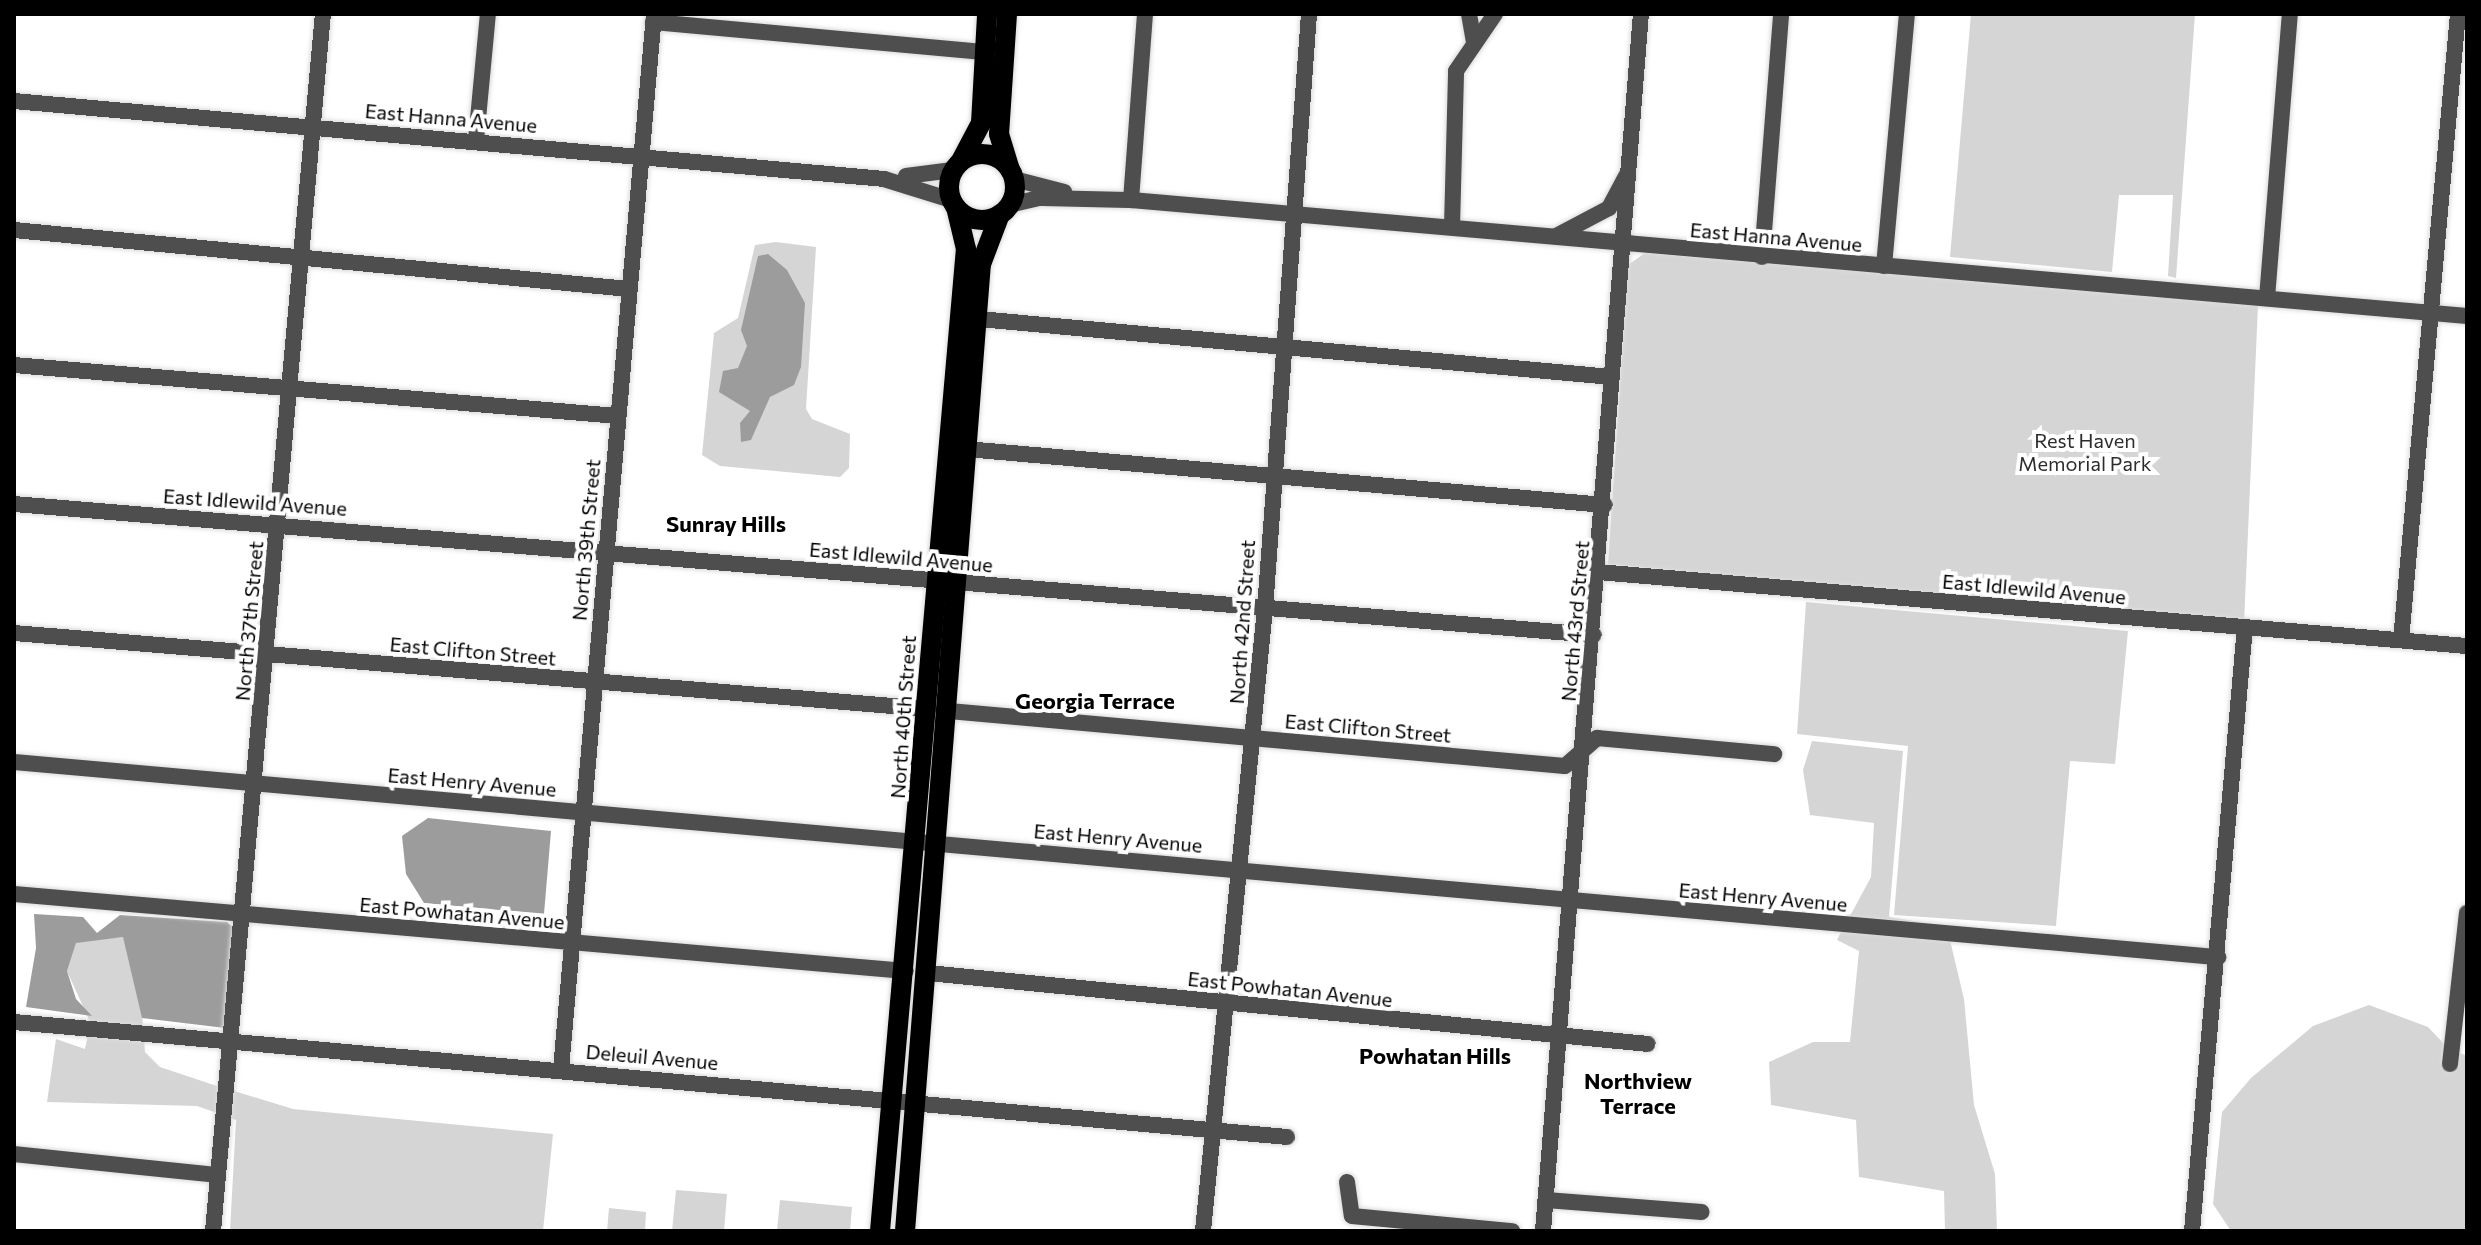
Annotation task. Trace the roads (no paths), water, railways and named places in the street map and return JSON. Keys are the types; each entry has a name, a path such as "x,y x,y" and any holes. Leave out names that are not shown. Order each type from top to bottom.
{"main road":[{"path":"987,14 981,123 957,166 953,203 979,220 1005,210 1012,174 999,134 1007,14"},
{"path":"957,166 987,154 1012,174"},
{"name":"North 40th Street","path":"905,1231 949,711 946,582 966,249 953,203"},
{"name":"North 40th Street","path":"880,1231 919,840 928,709 966,449 983,251 1005,210"}],"street":[{"name":"North 37th Street","path":"213,1231 304,257 323,14"},
{"path":"476,140 488,14"},
{"path":"1131,200 1145,14"},
{"name":"North 42nd Street","path":"1203,1231 1254,738 1265,609 1271,478 1309,14"},
{"path":"1469,14 1474,43"},
{"path":"1452,227 1456,71 1495,14"},
{"name":"North 43rd Street","path":"1543,1231 1557,1035 1605,505 1611,377 1625,245 1641,14"},
{"path":"1762,257 1781,14"},
{"path":"1884,266 1907,14"},
{"path":"2267,298 2290,14"},
{"path":"2401,640 2458,14"},
{"path":"654,18 984,52"},
{"name":"North 39th Street","path":"561,1069 654,18"},
{"name":"East Hanna Avenue","path":"14,101 476,140 884,179 953,203"},
{"path":"1551,237 1609,208 1631,163"},
{"name":"East Hanna Avenue","path":"884,179 957,166"},
{"name":"East Hanna Avenue","path":"1012,174 1081,196 2467,316"},
{"name":"East Hanna Avenue","path":"1005,210 1081,196"},
{"path":"14,230 629,289"},
{"path":"979,319 1611,377"},
{"path":"14,365 617,416"},
{"path":"966,449 1605,505"},
{"name":"East Idlewild Avenue","path":"14,504 605,549 946,582 1594,635"},
{"name":"East Idlewild Avenue","path":"1598,572 2467,646"},
{"path":"2192,1231 2245,627"},
{"name":"East Clifton Street","path":"14,633 928,709"},
{"name":"East Clifton Street","path":"949,711 1565,766 1597,738 1774,754"},
{"name":"East Henry Avenue","path":"14,762 2218,957"},
{"name":"East Powhatan Avenue","path":"14,894 906,971"},
{"path":"2450,1064 2467,913"},
{"name":"East Powhatan Avenue","path":"928,973 1648,1044"},
{"name":"Deleuil Avenue","path":"14,1022 894,1099 1287,1137"},
{"path":"14,1154 218,1175"},
{"path":"1347,1182 1347,1212 1360,1224 1512,1231"},
{"path":"1546,1200 1702,1212"}],"district":[{"name":"Sunray Hills","path":"726,524"},
{"name":"Georgia Terrace","path":"1095,701"},
{"name":"Powhatan Hills","path":"1435,1056"},
{"name":"Northview Terrace","path":"1638,1092"}],"park label":[{"name":"Rest Haven Memorial Park","path":"2085,452"}]}
